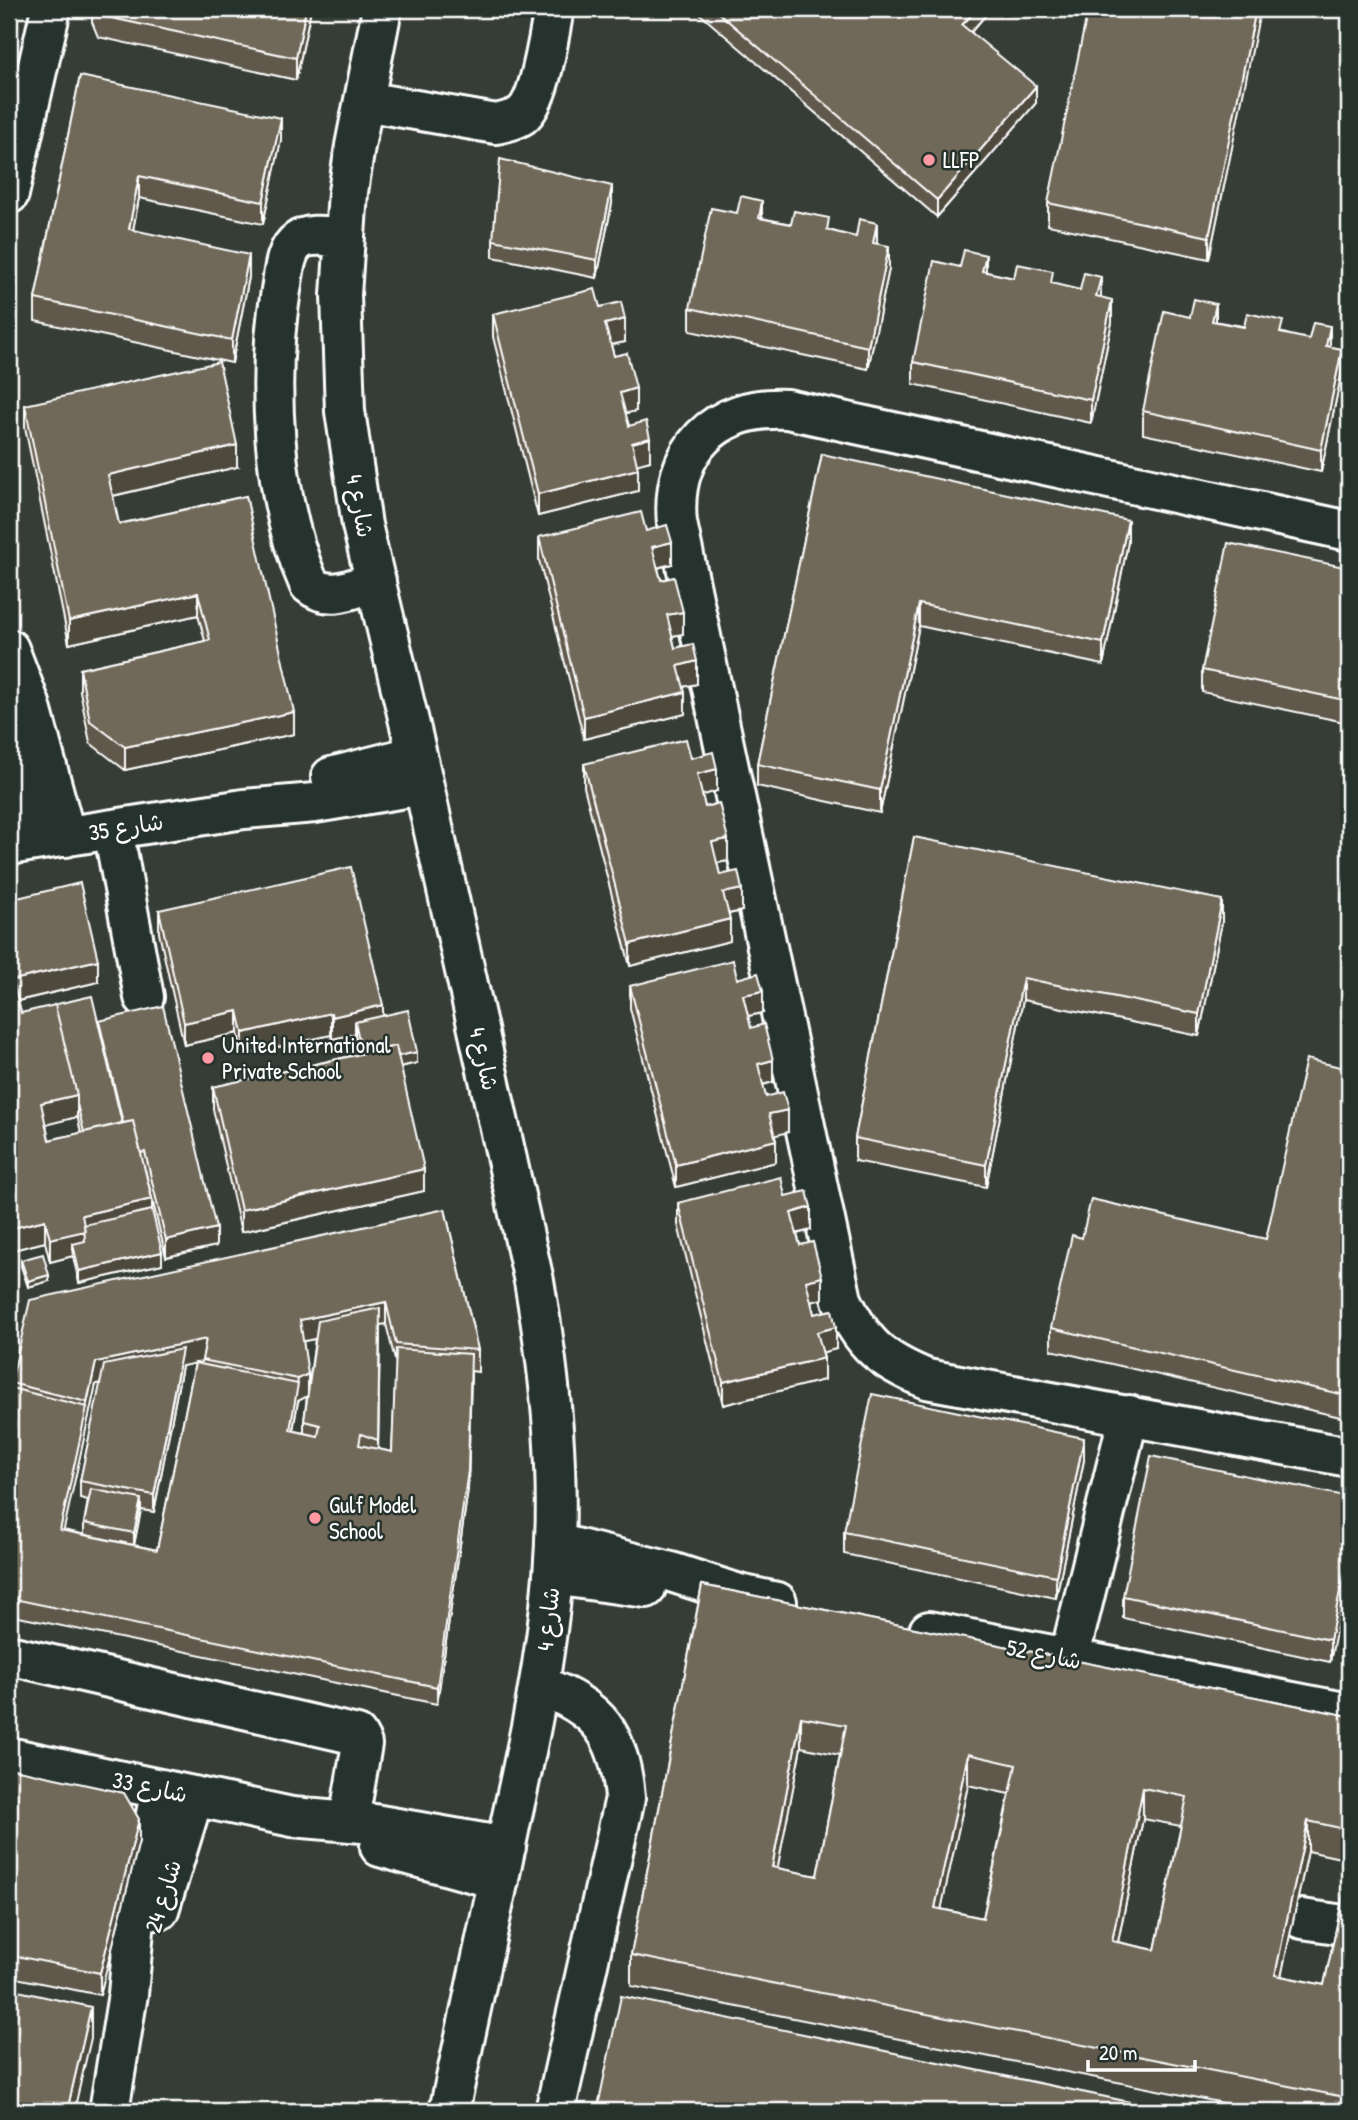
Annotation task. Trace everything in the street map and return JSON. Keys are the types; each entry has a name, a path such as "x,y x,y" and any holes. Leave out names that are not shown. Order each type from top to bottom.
{"street":[{"path":"9,194 13,128 51,9"},
{"name":"شارع 4","path":"382,9 355,146 344,237 341,296 345,411 362,525 420,770 534,1282 552,1408 554,1559 540,1686 449,2111"},
{"path":"364,101 496,124 510,121 523,114 536,96 554,9"},
{"path":"344,237 306,237 296,242 289,251 277,314 273,366 274,419 279,472 290,524 309,584 326,594 376,581"},
{"path":"1349,531 787,409 766,408 728,418 710,429 696,444 685,462 675,502 677,523 842,1300 855,1327 883,1356 899,1368 927,1379 1349,1457"},
{"path":"9,649 30,705 36,841"},
{"path":"9,697 36,841"},
{"name":"شارع 35","path":"36,841 244,809 312,783 420,770"},
{"path":"113,829 144,997"},
{"path":"1069,1658 1129,1415"},
{"path":"554,1559 671,1572 739,1594 805,1607"},
{"name":"شارع 52","path":"897,1625 1349,1713"},
{"path":"9,1655 357,1735 362,1744 348,1820"},
{"path":"540,1686 569,1696 600,1722 612,1739 623,1767 625,1798 555,2111"},
{"name":"شارع 33","path":"9,1757 292,1817 368,1844 503,1863"},
{"name":"شارع 24","path":"109,2111 128,1994 155,1924 177,1793"},
{"name":"شارع 33","path":"292,1817 348,1820 503,1863"},
{"path":"1302,1919 1344,1926"}],"building":[{"path":"95,9 306,9 296,58 98,15"},
{"name":"LLFP","path":"714,9 977,9 962,25 1036,86 937,200"},
{"path":"1088,9 1256,9 1209,237 1048,203"},
{"path":"80,76 281,118 263,202 139,176 129,229 249,255 232,340 35,299"},
{"path":"500,159 612,186 597,260 493,240"},
{"path":"741,196 762,201 759,218 791,224 794,211 829,218 827,230 856,237 859,219 877,223 873,243 889,246 868,347 690,308 711,208 737,213"},
{"path":"964,250 986,255 982,271 1014,278 1017,264 1053,271 1051,283 1080,290 1084,273 1101,277 1096,296 1112,300 1091,400 913,362 934,261 960,267"},
{"path":"595,289 600,307 621,302 625,319 605,324 614,356 627,353 636,388 620,393 629,426 646,421 650,438 632,443 638,469 538,494 493,314"},
{"path":"1194,299 1216,304 1212,321 1244,327 1247,313 1283,321 1280,333 1309,339 1313,323 1330,326 1326,346 1342,349 1321,450 1143,411 1164,311 1190,317"},
{"path":"219,362 237,445 108,475 119,524 246,496 294,712 125,747 90,721 80,669 210,640 198,593 69,621 25,405"},
{"path":"822,454 1128,520 1103,643 919,604 880,790 757,764"},
{"path":"641,512 646,531 667,525 672,542 652,547 661,580 674,577 683,612 667,615 675,648 693,644 697,661 678,666 685,692 584,717 539,537"},
{"path":"1228,543 1349,568 1349,701 1202,670"},
{"path":"686,739 691,758 713,752 717,769 697,774 705,807 719,803 728,839 712,842 720,875 738,871 742,889 723,893 730,919 630,944 584,764"},
{"path":"914,837 1222,900 1199,1014 1023,978 986,1165 855,1138"},
{"path":"1349,859 1349,891 1343,890"},
{"path":"351,867 383,1005 332,1017 331,1013 243,1033 238,1011 184,1023 159,910"},
{"path":"80,883 98,960 13,980 21,1013 55,1005 77,1095 41,1103 49,1140 133,1121 152,1199 82,1215 85,1231 50,1239 45,1220 9,1229 9,900"},
{"path":"733,960 737,979 758,973 763,991 743,995 751,1028 764,1024 773,1060 758,1064 766,1097 783,1092 788,1110 769,1114 776,1140 676,1165 630,986"},
{"path":"92,996 122,1123 84,1132 53,1005"},
{"path":"163,1006 216,1228 166,1240 145,1152 141,1153 133,1121 123,1123 99,1021"},
{"path":"408,1010 417,1052 398,1056 396,1046 362,1053 355,1022"},
{"path":"396,1046 424,1169 241,1210 213,1087"},
{"path":"1306,1059 1349,1069 1349,1396 1051,1328 1072,1235 1082,1238 1091,1199 1266,1239"},
{"path":"781,1177 785,1196 807,1191 811,1207 791,1213 800,1245 813,1242 822,1277 806,1281 814,1314 832,1310 836,1327 817,1332 824,1358 723,1382 678,1203"},
{"path":"445,1209 478,1350 396,1344 386,1302 300,1320 308,1374 298,1379 202,1360 206,1339 96,1362 87,1402 11,1383 30,1300"},
{"path":"152,1210 162,1252 79,1271 73,1244 85,1241 84,1225"},
{"path":"43,1254 49,1275 28,1281 21,1260"},
{"name":"Gulf Model School","path":"380,1308 378,1440 361,1434 359,1445 392,1452 396,1349 471,1354 468,1471 437,1687 9,1598 11,1388 87,1407 60,1530 157,1550 195,1363 298,1384 290,1430 318,1436 320,1425 304,1421 318,1321"},
{"path":"182,1349 154,1495 80,1481 104,1365"},
{"path":"872,1394 1084,1438 1056,1576 844,1532"},
{"path":"1151,1456 1349,1497 1349,1547 1330,1640 1123,1596"},
{"path":"91,1489 141,1499 134,1533 84,1523"},
{"path":"702,1585 1349,1716 1349,1830 1308,1821 1275,1975 1324,1985 1349,1869 1349,2098 631,1955","holes":["801,1717 846,1725 817,1876 772,1867","968,1754 1016,1765 983,1918 935,1908","1143,1788 1187,1797 1155,1950 1112,1941"]},
{"path":"9,1768 124,1793 139,1819 100,1973 11,1955 15,1930 9,1929"},
{"path":"9,1989 91,2007 67,2111 9,2111"},
{"path":"621,1996 1173,2111 597,2111"}],"place":[{"name":"LLFP","path":"929,160"},
{"name":"United International Private School","path":"208,1058"},
{"name":"Gulf Model School","path":"315,1518"}]}
